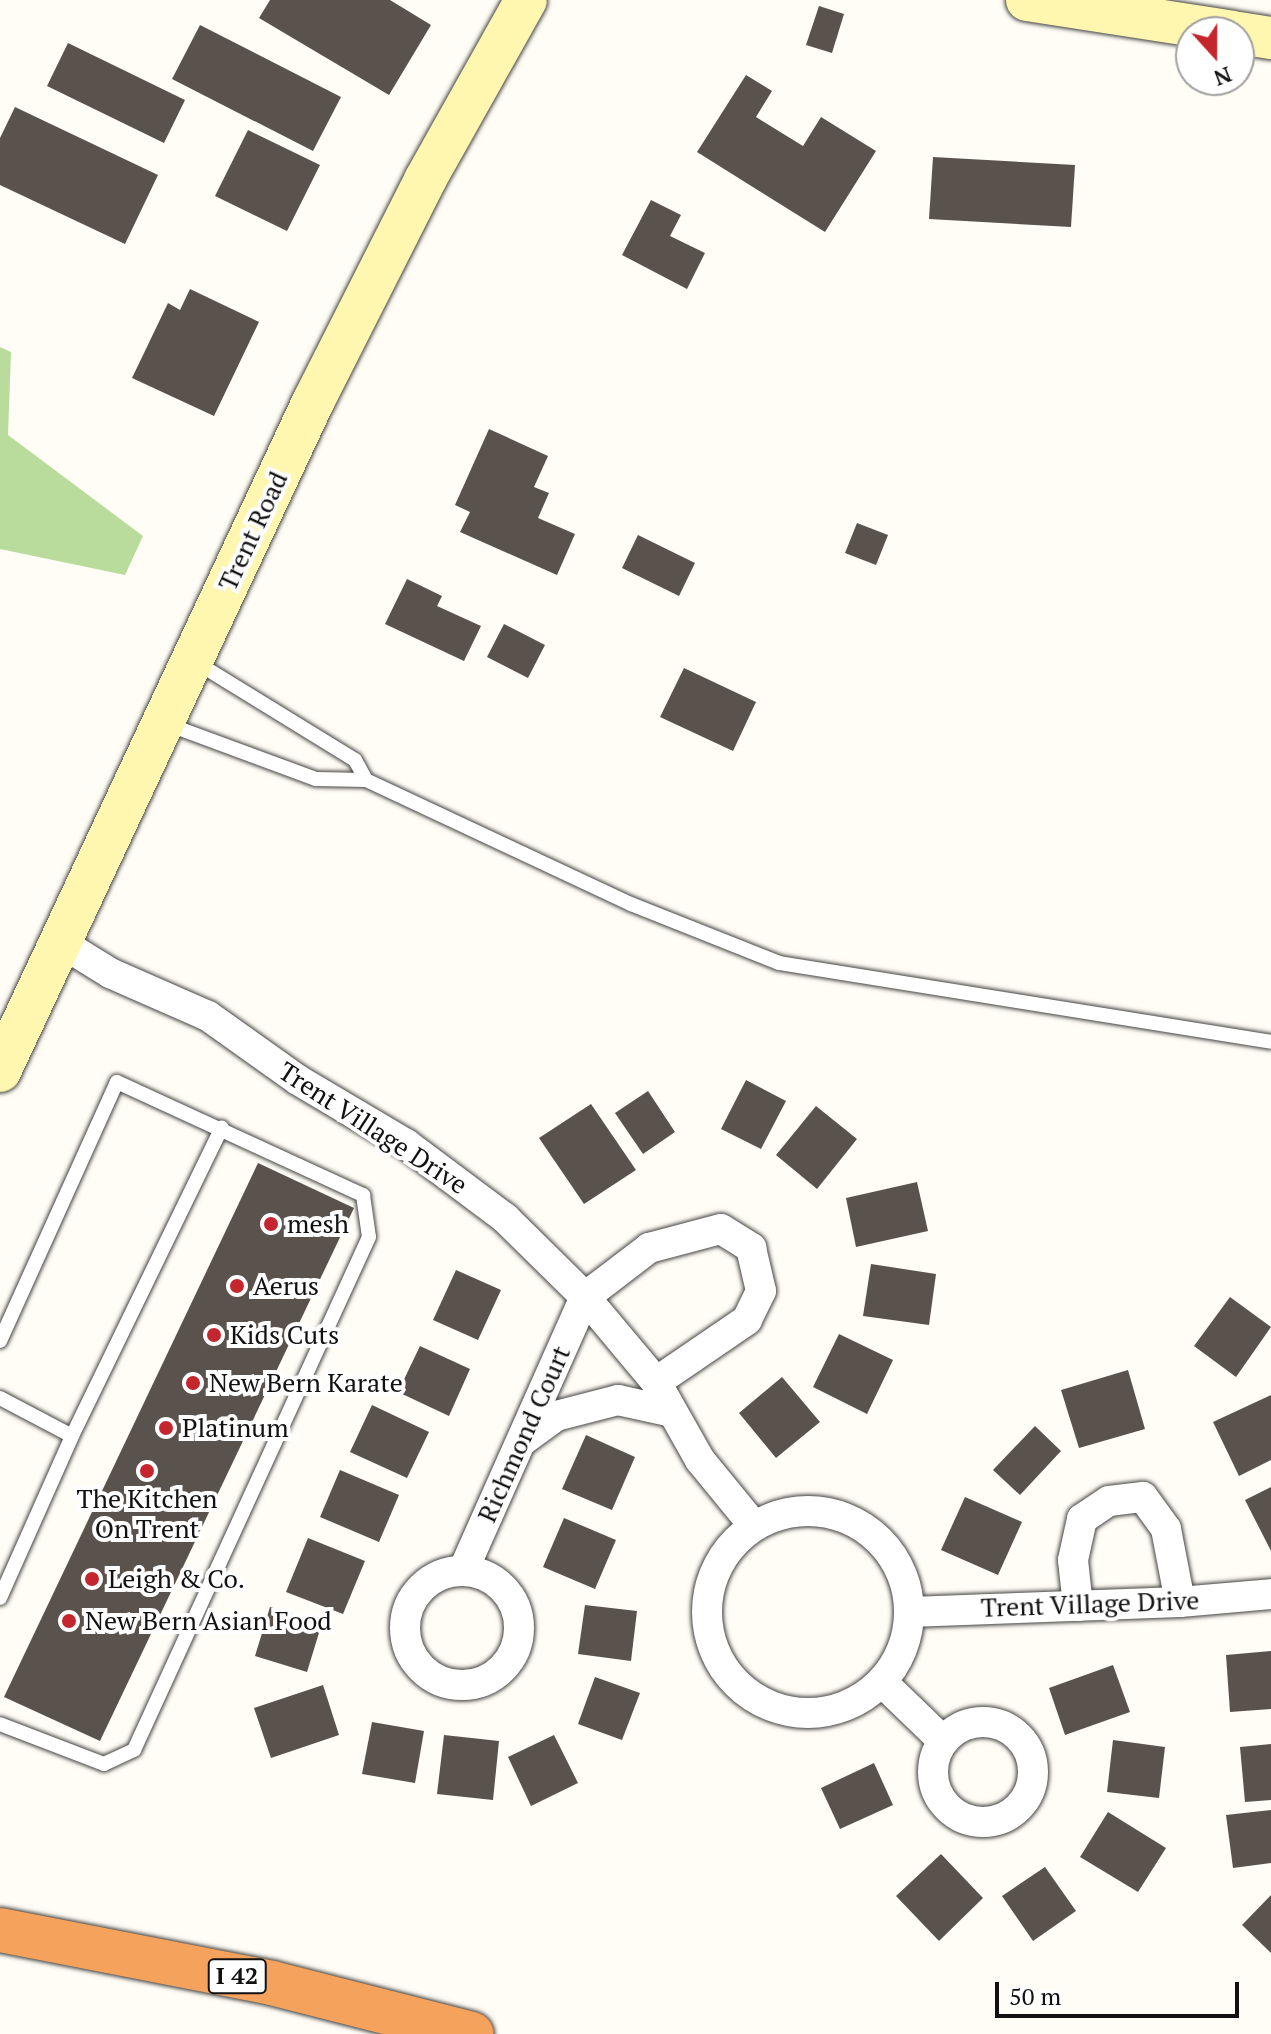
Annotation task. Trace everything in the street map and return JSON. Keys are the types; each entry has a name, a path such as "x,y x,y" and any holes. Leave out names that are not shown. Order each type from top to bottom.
{"highway":[{"name":"I 42","path":"0,1930 272,1983 472,2034"}],"street":[{"name":"Trent Road","path":"0,1071 313,402 425,180 526,0"},
{"path":"1027,0 1175,23"},
{"name":"Trent Village Drive","path":"60,942 110,973 208,1016 298,1080 406,1144 505,1218 585,1297 656,1382 700,1460 754,1526"},
{"path":"585,1297 649,1248 721,1229 751,1248 761,1291 747,1320 656,1382"},
{"name":"Richmond Court","path":"463,1571 585,1297"},
{"path":"521,1441 556,1416 618,1400 672,1412"},
{"path":"1078,1606 1073,1560 1082,1519 1109,1501 1143,1497 1166,1529 1180,1602"},
{"path":"813,1511 843,1516 870,1532 891,1554 905,1582 910,1612 907,1637 897,1661 882,1682 855,1702 822,1713 787,1712 755,1700 729,1677 712,1648 706,1614 711,1580 728,1550 754,1526 782,1514 813,1511"},
{"name":"Trent Village Drive","path":"910,1612 1180,1602 1271,1594"},
{"path":"882,1682 943,1741"}],"lane":[{"path":"192,660 355,760 366,780"},
{"path":"163,722 316,779 366,780 631,904 779,963 1271,1042"},
{"path":"0,1341 117,1082 222,1127 363,1195 369,1237 134,1750 104,1764 0,1724"},
{"path":"0,1598 72,1436 222,1127"},
{"path":"0,1398 72,1436"}],"green space":[{"path":"0,347 11,352 8,435 143,536 125,575 0,549"}],"building":[{"path":"270,0 390,0 431,25 389,95 259,18"},
{"path":"819,6 844,14 832,53 806,45"},
{"path":"200,25 341,97 313,151 172,79"},
{"path":"68,43 185,100 164,143 47,86"},
{"path":"746,75 772,91 756,117 803,146 821,117 876,151 825,232 697,152"},
{"path":"15,107 158,175 125,244 0,185 0,138"},
{"path":"248,130 320,165 287,231 215,196"},
{"path":"933,157 1075,165 1071,227 929,219"},
{"path":"651,200 681,215 670,236 705,253 687,289 622,255"},
{"path":"190,289 259,322 214,416 132,378 168,303 180,310"},
{"path":"489,429 548,456 534,487 549,493 538,518 575,534 557,575 460,532 470,512 455,505"},
{"path":"857,523 888,535 876,565 845,553"},
{"path":"638,535 695,563 679,596 622,568"},
{"path":"407,579 442,596 437,606 481,626 464,661 385,624"},
{"path":"504,624 545,645 528,678 487,657"},
{"path":"684,668 756,702 733,751 660,717"},
{"path":"746,1080 786,1101 761,1149 721,1129"},
{"path":"648,1091 675,1132 643,1154 615,1113"},
{"path":"591,1104 636,1170 584,1204 539,1138"},
{"path":"816,1106 857,1139 817,1189 776,1155"},
{"path":"258,1163 354,1208 100,1741 4,1697"},
{"path":"917,1182 928,1231 856,1247 846,1198"},
{"path":"871,1264 936,1274 929,1325 863,1316"},
{"path":"456,1270 501,1290 478,1340 433,1320"},
{"path":"1230,1297 1271,1327 1236,1377 1194,1346"},
{"path":"839,1334 893,1360 867,1414 813,1387"},
{"path":"420,1346 470,1369 449,1416 398,1392"},
{"path":"1128,1370 1145,1429 1079,1448 1061,1390"},
{"path":"782,1377 820,1422 776,1458 739,1413"},
{"path":"1271,1395 1271,1460 1239,1476 1213,1422"},
{"path":"372,1405 429,1432 407,1478 350,1452"},
{"path":"1035,1426 1061,1451 1020,1495 993,1470"},
{"path":"586,1435 635,1457 612,1510 562,1489"},
{"path":"340,1470 399,1495 379,1542 320,1517"},
{"path":"1271,1487 1271,1551 1245,1500"},
{"path":"965,1497 1022,1522 998,1575 941,1550"},
{"path":"564,1518 616,1540 595,1589 543,1567"},
{"path":"308,1538 365,1561 343,1614 286,1592"},
{"path":"585,1605 637,1611 631,1661 578,1654"},
{"path":"270,1607 322,1623 307,1672 255,1656"},
{"path":"1271,1651 1271,1709 1230,1712 1226,1655"},
{"path":"1113,1665 1130,1712 1065,1735 1049,1688"},
{"path":"595,1677 640,1693 622,1740 578,1724"},
{"path":"323,1685 339,1735 271,1758 254,1708"},
{"path":"372,1722 424,1731 415,1783 362,1774"},
{"path":"444,1735 499,1741 493,1800 437,1794"},
{"path":"554,1735 578,1783 531,1806 508,1757"},
{"path":"1113,1740 1165,1747 1159,1798 1107,1792"},
{"path":"1271,1744 1271,1800 1245,1802 1240,1747"},
{"path":"874,1763 893,1805 840,1829 821,1788"},
{"path":"1271,1810 1271,1863 1233,1868 1226,1815"},
{"path":"1108,1812 1166,1848 1138,1892 1080,1857"},
{"path":"941,1854 983,1898 939,1941 896,1896"},
{"path":"1045,1867 1076,1911 1033,1941 1002,1896"},
{"path":"1271,1895 1271,1953 1242,1925"}],"place":[{"name":"mesh","path":"271,1224"},
{"name":"Aerus","path":"237,1286"},
{"name":"Kids Cuts","path":"214,1335"},
{"name":"New Bern Karate","path":"193,1383"},
{"name":"Platinum","path":"166,1428"},
{"name":"The Kitchen On Trent","path":"147,1471"},
{"name":"Leigh & Co.","path":"92,1579"},
{"name":"New Bern Asian Food","path":"69,1621"}]}
